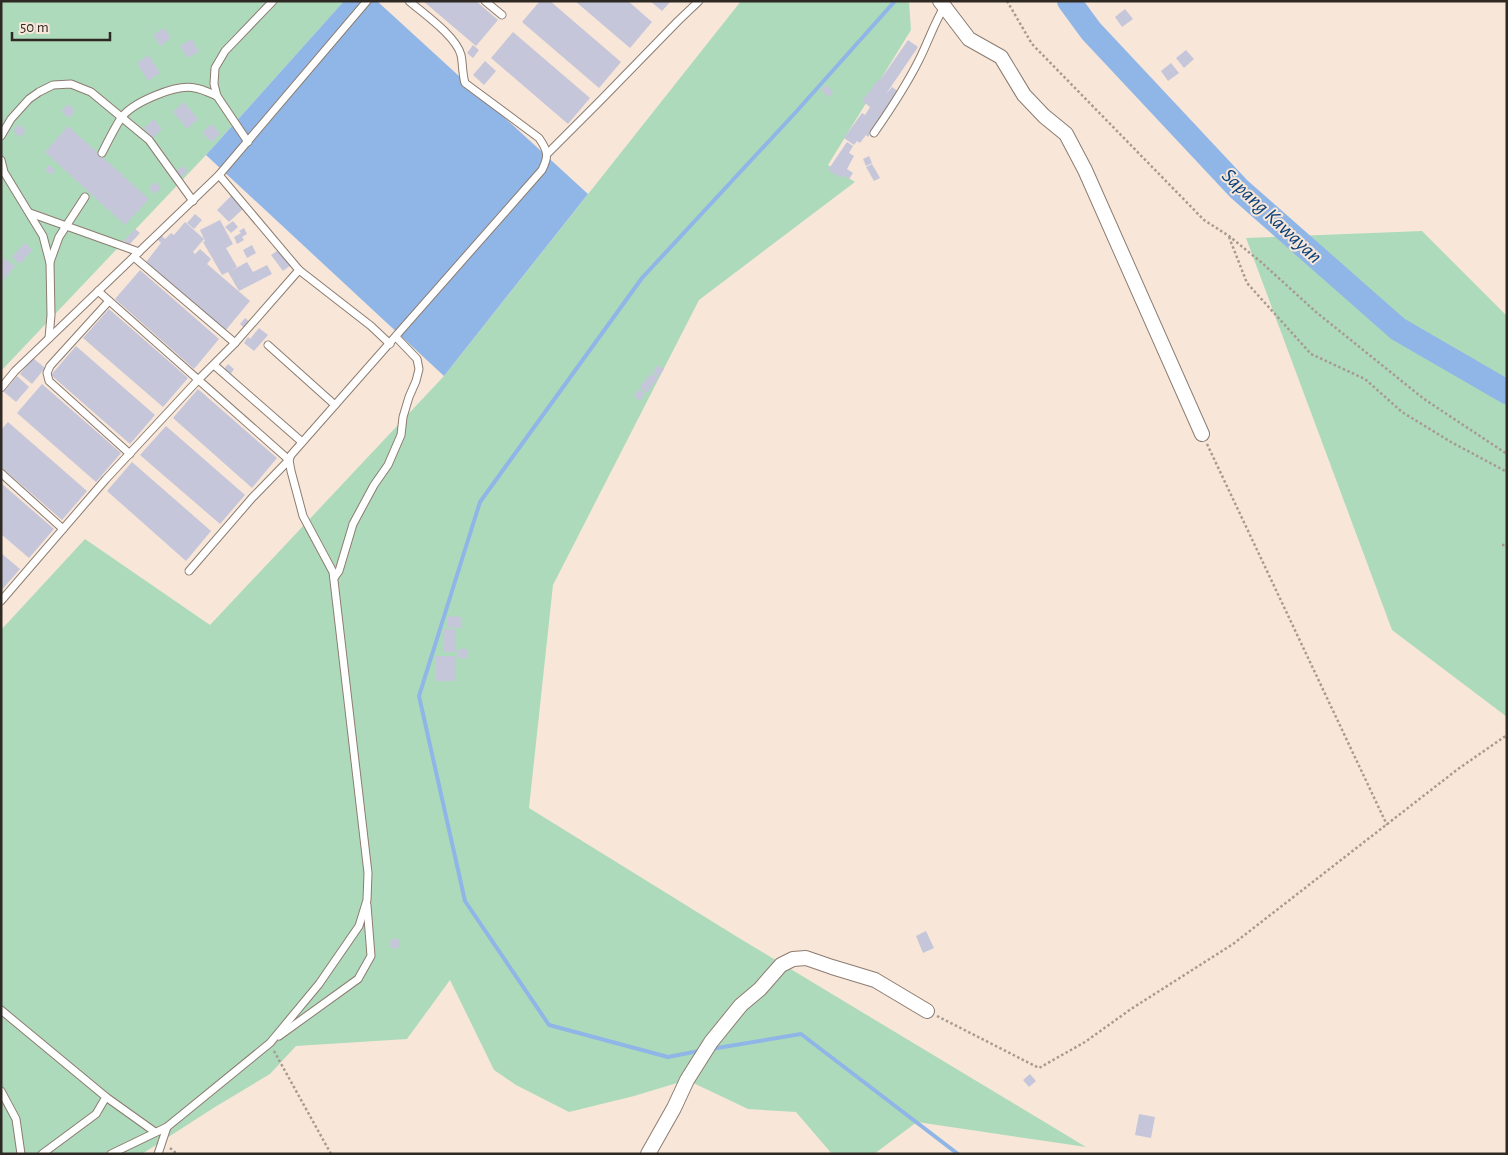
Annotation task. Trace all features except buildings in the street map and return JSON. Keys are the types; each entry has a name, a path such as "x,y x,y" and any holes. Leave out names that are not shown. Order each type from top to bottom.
{"street":[{"path":"942,4 969,38 1001,57 1024,95 1044,116 1066,134 1071,142 1089,178 1202,434"},
{"path":"648,1154 674,1108 687,1080 711,1042 741,1005 760,989 781,965 794,959 806,958 832,968 870,978 927,1011"}],"lane":[{"path":"248,142 217,96 214,84 215,68 224,51 273,1"},
{"path":"1,388 15,371 220,175 367,1"},
{"path":"189,571 252,498 289,460 302,442 542,170 547,160 547,154 539,138 465,83 462,74 461,55 453,39 409,1"},
{"path":"485,1 502,16"},
{"path":"547,154 699,1"},
{"path":"874,134 904,89 920,59 942,4"},
{"path":"1,136 29,99 52,85 71,84 91,92 149,140 193,201"},
{"path":"102,153 122,117 143,102 159,94 184,87 196,88 217,96"},
{"path":"1,160 4,172 43,236 50,263 51,315 49,338"},
{"path":"220,175 299,270 371,326 390,344"},
{"path":"50,263 58,237 84,197"},
{"path":"30,213 66,225 136,254 235,343"},
{"path":"1,601 130,454 235,343 299,270"},
{"path":"98,291 289,460 303,516 333,572 334,578 368,873 367,900 370,956 358,979 270,1043 167,1126 111,1154"},
{"path":"109,301 50,366 47,373 49,381 130,454"},
{"path":"334,578 339,571 353,524 374,485 388,464 401,435 403,417 416,381 419,369 416,359 396,337"},
{"path":"268,345 335,406"},
{"path":"214,365 302,442"},
{"path":"1,473 63,529"},
{"path":"270,1043 319,984 359,926 367,900"},
{"path":"1,1010 106,1098 155,1132"},
{"path":"1,1091 16,1119 21,1154"},
{"path":"42,1154 96,1114 106,1098"},
{"path":"158,1154 167,1126"}],"path":[{"path":"1007,1 1032,44 1204,220 1229,236 1262,262 1316,312 1424,399 1507,454"},
{"path":"1229,236 1247,283 1311,354 1365,379 1402,412 1450,442 1507,472"},
{"path":"1202,434 1386,825"},
{"path":"1502,545 1507,545"},
{"path":"927,1011 1039,1068 1086,1042 1131,1009 1233,944 1458,769 1507,736"},
{"path":"270,1043 331,1154"}],"green space":[{"path":"1,1 344,1 206,155 1,371"},
{"path":"741,1 909,1 911,30 828,165 855,182 699,300 553,585 529,808 739,938 1086,1147 917,1122 874,1154 832,1154 796,1112 748,1109 687,1080 634,1096 569,1112 516,1085 494,1070 450,980 407,1039 296,1046 270,1074 142,1154 1,1154 1,630 85,539 210,625 444,376"},
{"path":"1422,231 1507,316 1507,717 1392,630 1246,238"}],"water":[{"path":"344,1 377,1 588,194 444,376 206,155"}],"waterway":[{"path":"699,1051 668,1057 549,1025 465,901 419,696 480,502 642,278 795,113 895,1"},
{"name":"Sapang Kawayan","path":"1069,1 1091,31 1239,189 1398,329 1507,392"},
{"path":"711,1049 801,1034 958,1154"}]}
